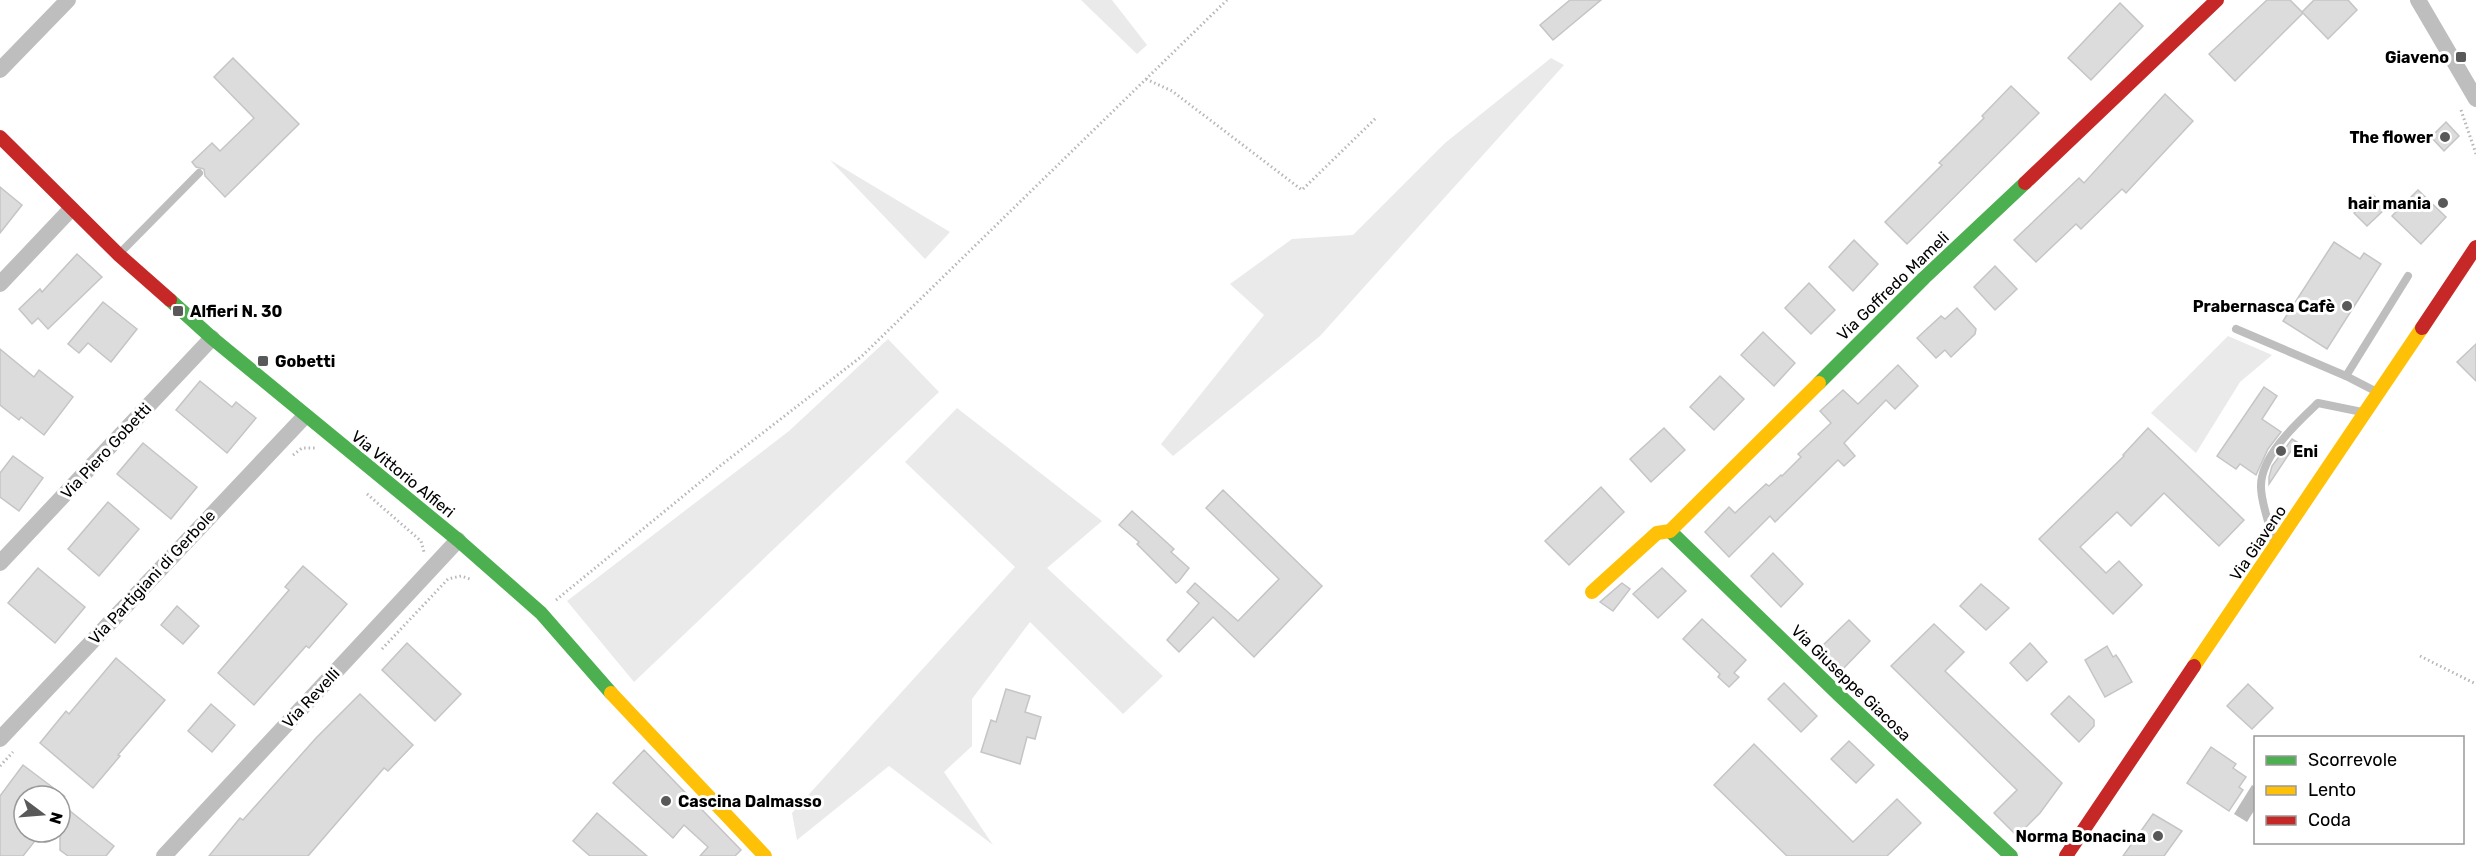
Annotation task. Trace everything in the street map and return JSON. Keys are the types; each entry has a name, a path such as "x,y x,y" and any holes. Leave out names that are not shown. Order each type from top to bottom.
{"street":[{"path":"0,70 68,0"},
{"name":"Via Goffredo Mameli","path":"1592,592 1657,533 1670,531 1924,278 2217,0"},
{"path":"2418,0 2476,99"},
{"name":"Via Vittorio Alfieri","path":"0,137 119,255 212,338 458,540 541,613 635,721 765,856"},
{"path":"0,284 71,209"},
{"name":"Via Giaveno","path":"2066,856 2476,247"},
{"name":"Via Piero Gobetti","path":"0,563 212,338"},
{"name":"Via Partigiani di Gerbole","path":"0,738 305,416"},
{"name":"Via Giuseppe Giacosa","path":"1670,531 1855,711 2011,856"},
{"name":"Via Revelli","path":"164,856 458,540"}],"lane":[{"path":"119,255 199,173"},
{"path":"2346,376 2409,276"},
{"path":"2236,329 2346,376 2379,393"},
{"path":"2275,546 2260,486 2266,465 2289,430 2318,403 2366,413"}],"path":[{"path":"541,613 720,466 862,356 1227,0"},
{"path":"1146,79 1172,91 1302,190 1377,117"},
{"path":"290,457 302,448 316,448"},
{"path":"360,487 421,541 424,558"},
{"path":"375,656 448,579 461,576 472,580"},
{"path":"2420,656 2476,684"}],"shaded area":[{"path":"1081,0 1112,0 1147,45 1137,54"},
{"path":"1551,58 1564,65 1320,336 1173,456 1161,444 1264,315 1230,284 1292,239 1353,235 1445,143"},
{"path":"830,160 950,232 925,259"},
{"path":"2228,336 2272,355 2240,382 2196,453 2151,413"},
{"path":"888,339 939,392 634,682 567,601 789,431"},
{"path":"957,408 1102,521 1047,568 1163,676 1123,714 1030,622 972,699 972,746 944,772 993,845 889,766 797,840 792,813 1015,567 905,462"},
{"path":"2252,785 2254,786 2254,811 2247,822 2234,814"}],"building":[{"path":"1570,0 1601,0 1553,40 1540,25"},
{"path":"2267,0 2290,0 2303,13 2235,81 2209,54"},
{"path":"2314,0 2348,0 2357,10 2328,39 2302,12"},
{"path":"2120,3 2143,26 2091,80 2068,58"},
{"path":"233,58 299,124 225,197 205,176 204,169 196,167 192,162 212,143 220,151 254,118 214,77"},
{"path":"2011,86 2039,113 1907,244 1885,222 1942,165 1939,163 1984,118 1982,116"},
{"path":"2165,94 2193,121 2126,193 2122,189 2081,229 2076,224 2036,262 2014,240 2079,178 2084,183"},
{"name":"The flower","path":"2446,122 2459,136 2444,151 2431,137"},
{"path":"0,187 22,205 0,233"},
{"path":"2418,190 2446,217 2421,244 2392,216"},
{"path":"2373,195 2386,208 2367,226 2354,213"},
{"path":"1854,240 1878,264 1853,291 1829,267"},
{"path":"2334,242 2360,259 2364,253 2381,264 2327,349 2283,321"},
{"path":"77,254 102,277 48,329 38,318 32,324 19,309 40,289 42,292"},
{"path":"1995,266 2017,289 1995,310 1974,287"},
{"path":"1809,283 1835,310 1811,334 1785,308"},
{"path":"103,302 137,329 111,362 88,343 79,353 68,344"},
{"path":"1957,308 1976,329 1975,334 1951,357 1945,350 1936,358 1917,338 1941,316 1945,319"},
{"path":"1763,332 1795,363 1774,386 1741,355"},
{"path":"2476,344 2476,381 2457,362"},
{"path":"0,349 34,377 39,370 73,397 44,435 21,417 19,420 0,405"},
{"path":"1898,365 1918,386 1895,409 1886,400 1844,443 1855,456 1844,466 1838,460 1775,522 1770,516 1729,557 1705,532 1729,507 1735,513 1766,484 1769,486 1782,476 1801,457 1798,454 1831,423 1820,411 1843,390 1858,404"},
{"path":"1720,376 1744,399 1714,430 1690,407"},
{"path":"200,381 232,407 236,402 256,418 227,453 176,410"},
{"path":"2264,387 2277,396 2262,419 2281,432 2268,449 2256,475 2240,464 2236,469 2217,456"},
{"path":"1664,428 1685,450 1651,482 1630,459"},
{"path":"2148,428 2244,520 2219,546 2164,493 2131,526 2117,512 2080,547 2106,573 2119,561 2142,585 2113,614 2039,539 2124,456"},
{"path":"2292,439 2297,442 2269,484 2272,466"},
{"path":"143,443 197,487 171,519 117,474"},
{"path":"13,456 43,478 19,511 0,497 0,473"},
{"path":"1601,487 1624,512 1569,565 1545,541"},
{"path":"1223,490 1322,586 1254,657 1213,617 1179,652 1167,640 1199,603 1187,592 1195,583 1238,621 1279,579 1206,508"},
{"path":"108,502 139,529 99,576 68,549"},
{"path":"1132,511 1174,549 1171,552 1189,568 1176,583 1137,544 1139,542 1119,525"},
{"path":"1773,553 1803,584 1781,607 1751,576"},
{"path":"303,566 347,604 309,648 306,646 254,705 218,673 289,590 285,587"},
{"path":"38,568 85,607 55,643 8,603"},
{"path":"1662,568 1686,591 1658,618 1633,594"},
{"path":"1622,583 1630,589 1613,611 1600,602"},
{"path":"1981,584 2009,608 1986,630 1960,606"},
{"path":"177,606 199,626 183,644 161,625"},
{"path":"1702,619 1746,660 1734,673 1739,677 1729,687 1718,677 1720,674 1683,639"},
{"path":"1849,620 1870,641 1841,671 1819,649"},
{"path":"1934,624 1964,652 1945,671 2062,783 2040,813 2017,836 1994,813 2017,790 1891,666"},
{"path":"407,643 461,694 435,721 382,670"},
{"path":"2030,643 2047,662 2027,681 2010,663"},
{"path":"2107,646 2113,657 2116,655 2132,682 2105,697 2085,660"},
{"path":"116,658 165,700 93,788 40,743 66,711 69,714"},
{"path":"1784,683 1817,716 1801,732 1768,699"},
{"path":"2248,684 2273,708 2252,729 2227,706"},
{"path":"1006,689 1030,696 1025,712 1041,717 1035,739 1027,737 1020,764 981,752 991,720 996,722"},
{"path":"360,694 413,745 388,771 384,768 308,856 209,856 240,818 243,820 316,738"},
{"path":"2069,696 2094,720 2094,726 2079,742 2051,714"},
{"path":"211,704 235,725 212,752 188,731"},
{"path":"1849,741 1874,765 1856,783 1831,759"},
{"path":"1754,744 1853,842 1897,799 1921,823 1887,856 1787,856 1714,785"},
{"path":"2211,747 2236,764 2233,768 2246,777 2239,787 2243,790 2229,811 2187,783"},
{"name":"Cascina Dalmasso","path":"644,750 741,850 735,856 700,856 708,847 684,825 673,838 613,783"},
{"path":"23,765 48,784 12,784 12,844 32,844 23,856 0,856 0,796"},
{"path":"72,813 114,846 106,856 68,856 60,850 60,844 72,844"},
{"path":"597,813 647,856 590,856 573,841"},
{"name":"Norma Bonacina","path":"2153,814 2182,831 2164,856 2123,856"}],"traffic: fast":[{"path":"1819,383 1924,278 2025,183"},
{"path":"170,300 212,338 458,540 541,613 611,693"},
{"path":"1670,531 1839,695 2011,856"}],"traffic: slow":[{"path":"2194,666 2422,328"},
{"path":"1592,592 1657,533 1670,531 1819,383"},
{"path":"611,693 765,856"}],"traffic: jam":[{"path":"2025,183 2217,0"},
{"path":"0,137 119,255 170,300"},
{"path":"2422,328 2476,247"},
{"path":"2066,856 2194,666"}],"place":[{"name":"Giaveno","path":"2461,57"},
{"name":"The flower","path":"2445,137"},
{"name":"hair mania","path":"2443,203"},
{"name":"Prabernasca Cafè","path":"2347,306"},
{"name":"Alfieri N. 30","path":"178,311"},
{"name":"Gobetti","path":"263,361"},
{"name":"Eni","path":"2281,451"},
{"name":"Cascina Dalmasso","path":"666,801"},
{"name":"Norma Bonacina","path":"2158,836"}]}
